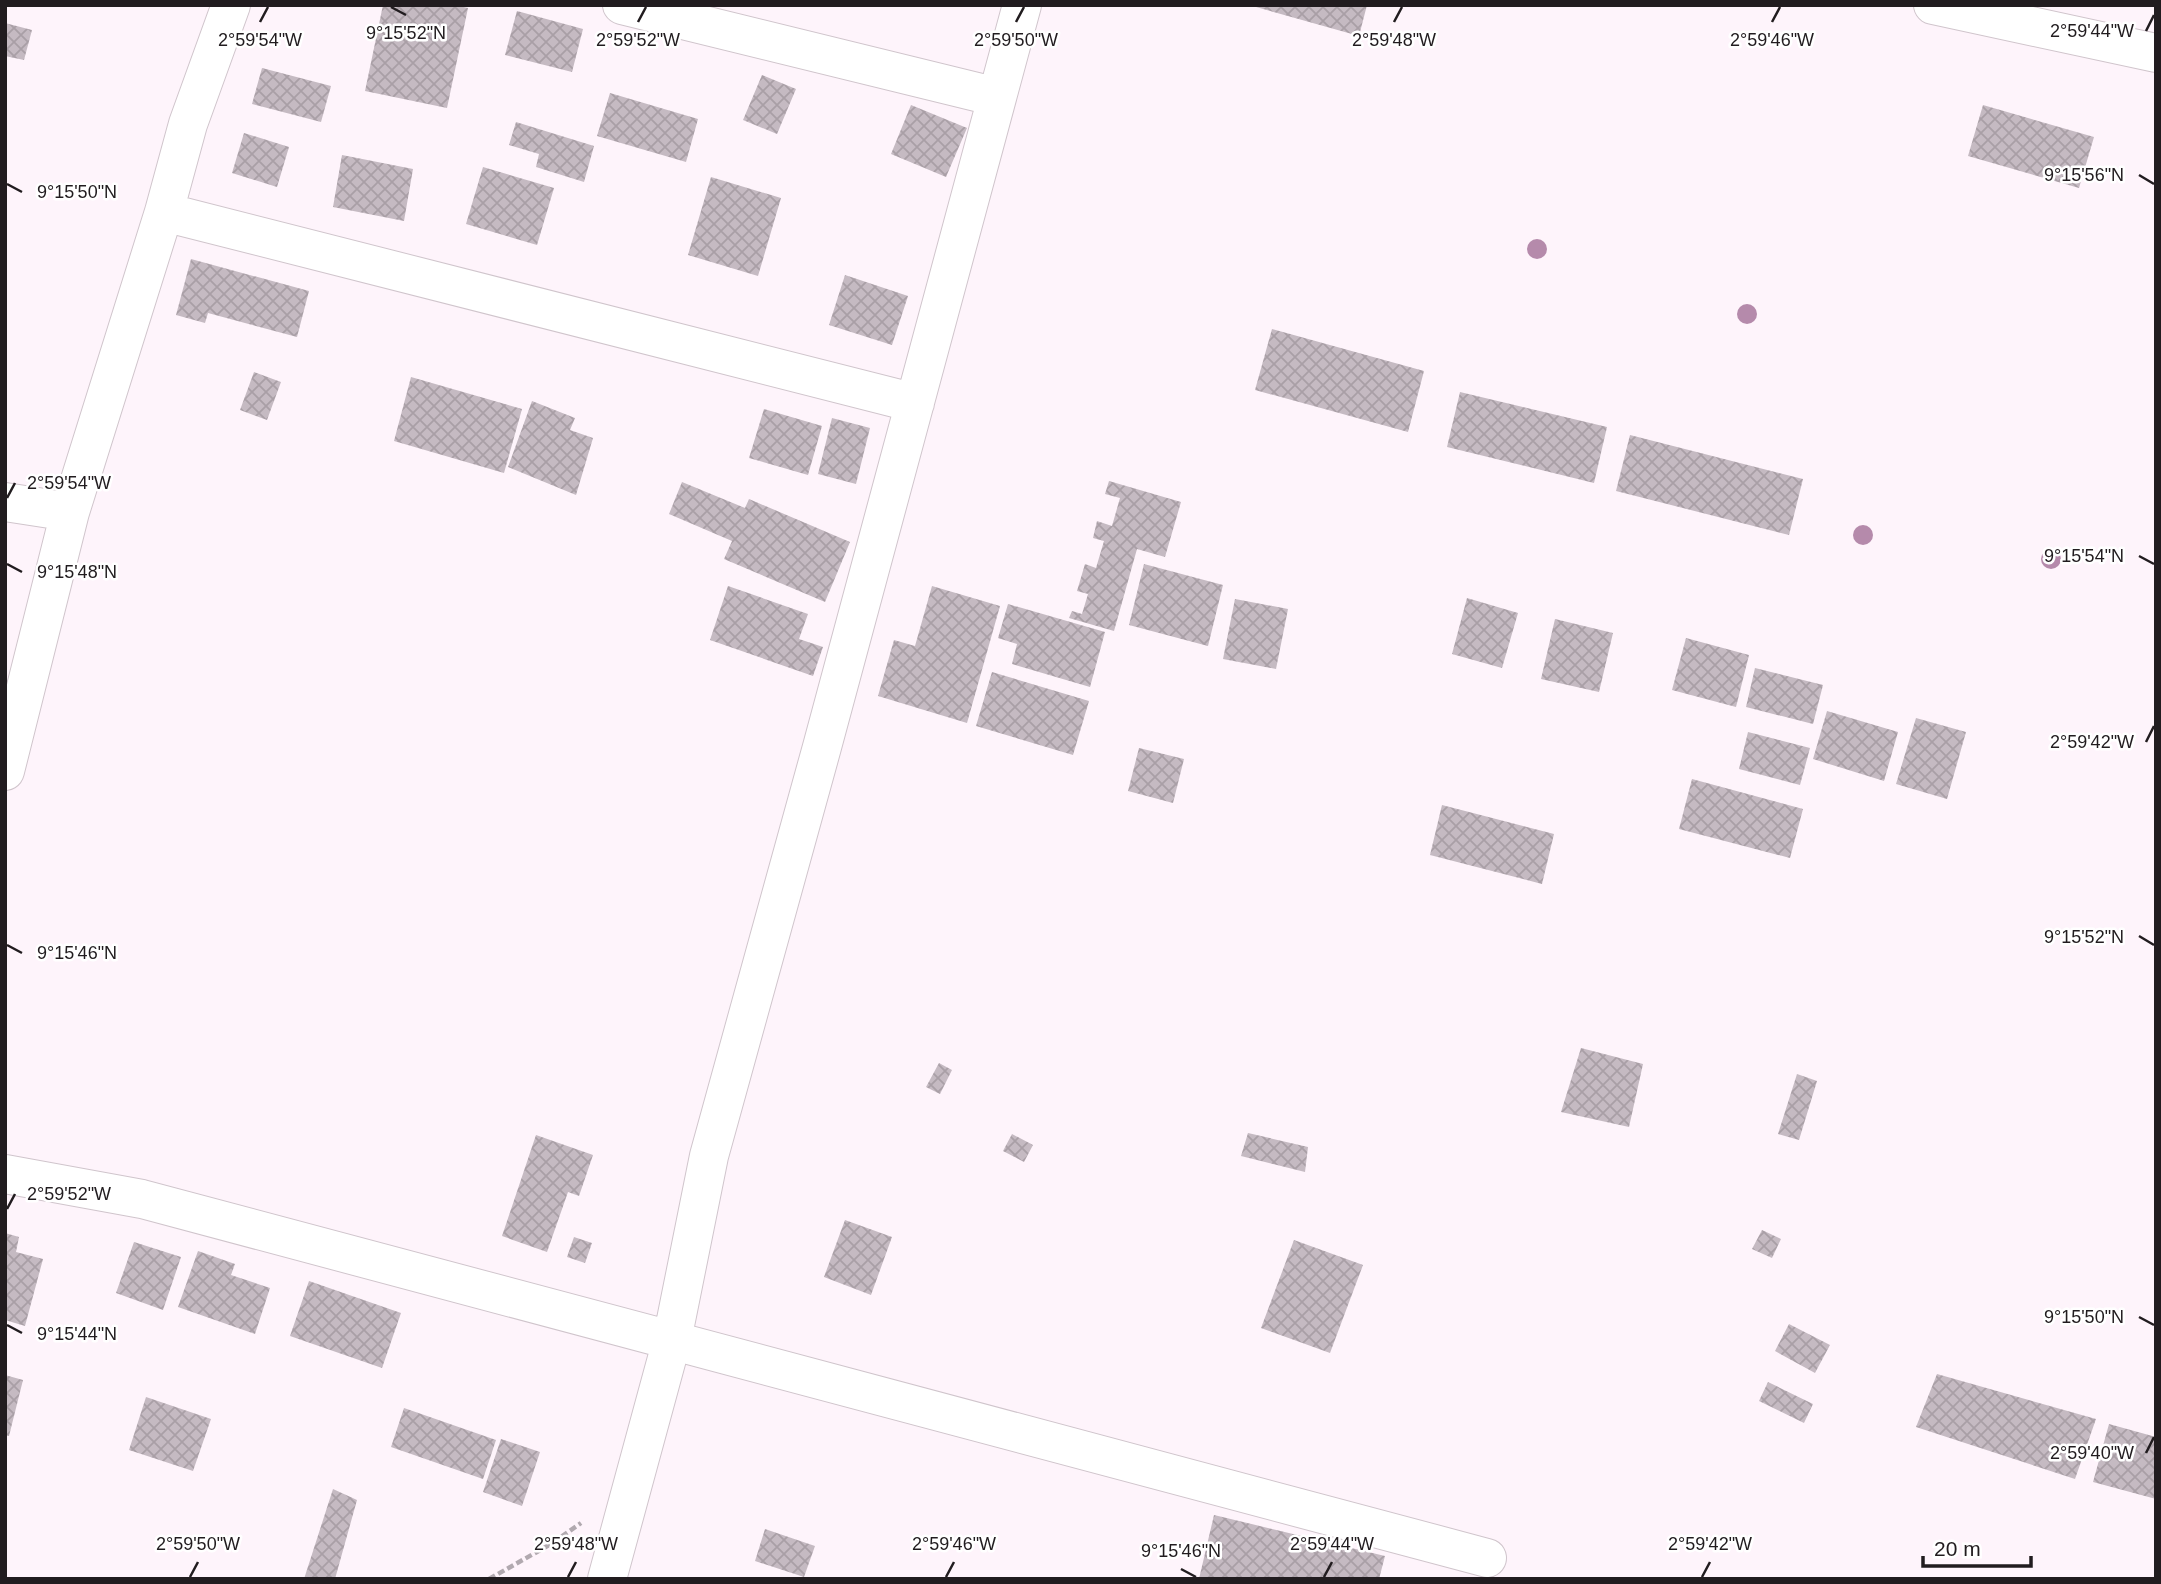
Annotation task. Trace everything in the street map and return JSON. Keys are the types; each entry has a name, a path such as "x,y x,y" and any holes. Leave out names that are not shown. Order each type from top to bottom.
{"street":[{"path":"5,771 71,512 164,212 188,124 231,5"},
{"path":"622,5 997,97"},
{"path":"607,1579 672,1340 709,1156 1022,5"},
{"path":"1933,5 2156,52"},
{"path":"164,212 915,402"},
{"path":"5,502 71,512"},
{"path":"5,1174 142,1199 1487,1558"}],"path":[{"path":"489,1579 586,1521"}],"building":[{"path":"383,5 455,5 468,8 447,108 365,91"},
{"path":"1249,5 1367,5 1359,36"},
{"path":"517,11 583,29 572,72 505,55"},
{"path":"5,23 32,30 24,60 5,56"},
{"path":"262,68 331,86 321,122 252,104"},
{"path":"762,75 796,89 777,134 743,120"},
{"path":"610,93 698,119 686,162 597,136"},
{"path":"911,105 967,128 946,177 891,154"},
{"path":"1983,105 2094,137 2079,188 1968,156"},
{"path":"516,122 594,146 584,182 536,167 539,154 509,145"},
{"path":"244,133 289,147 277,187 232,173"},
{"path":"342,155 413,169 404,221 333,207"},
{"path":"483,167 554,188 537,245 466,224"},
{"path":"711,177 781,198 758,276 688,255"},
{"path":"191,259 309,291 297,337 208,313 205,323 176,315"},
{"path":"845,275 908,296 892,345 829,325"},
{"path":"1272,329 1424,371 1408,432 1255,390"},
{"path":"254,372 281,382 267,420 240,410"},
{"path":"411,377 522,409 504,473 394,441"},
{"path":"1460,392 1607,427 1594,483 1447,447"},
{"path":"532,401 575,418 570,430 593,438 576,495 508,467"},
{"path":"764,409 822,426 808,475 749,458"},
{"path":"832,418 870,428 856,484 818,474"},
{"path":"1630,435 1803,479 1789,535 1616,491"},
{"path":"1109,481 1181,502 1165,557 1137,549 1114,631 1069,618 1072,611 1082,614 1088,594 1077,591 1085,564 1096,568 1104,541 1093,538 1097,521 1112,526 1120,498 1105,494"},
{"path":"682,482 745,508 749,499 850,542 825,602 724,559 732,541 669,514"},
{"path":"1144,564 1223,585 1208,646 1129,625"},
{"path":"728,586 808,614 799,639 823,647 813,676 710,640"},
{"path":"932,586 1000,606 967,723 878,696 894,640 915,646"},
{"path":"1467,598 1518,613 1502,668 1452,654"},
{"path":"1235,599 1288,609 1276,669 1223,659"},
{"path":"1008,604 1105,632 1090,687 1012,664 1017,644 998,638"},
{"path":"1555,619 1613,633 1599,692 1541,679"},
{"path":"1686,638 1749,655 1736,707 1672,690"},
{"path":"1755,668 1823,685 1813,724 1746,707"},
{"path":"992,672 1089,701 1073,755 976,726"},
{"path":"1827,711 1898,732 1884,781 1813,759"},
{"path":"1916,718 1966,732 1947,799 1896,784"},
{"path":"1748,732 1810,748 1800,785 1739,769"},
{"path":"1139,748 1184,759 1173,803 1128,791"},
{"path":"1692,779 1803,809 1790,858 1679,829"},
{"path":"1442,805 1554,834 1542,884 1430,855"},
{"path":"1581,1048 1643,1064 1629,1127 1561,1112"},
{"path":"939,1063 952,1070 940,1094 926,1087"},
{"path":"1797,1074 1817,1081 1799,1140 1778,1134"},
{"path":"1248,1133 1308,1147 1305,1172 1241,1156"},
{"path":"1012,1134 1033,1145 1024,1162 1003,1151"},
{"path":"536,1135 593,1155 579,1196 568,1192 547,1252 502,1236"},
{"path":"845,1220 892,1237 871,1295 824,1277"},
{"path":"1762,1230 1781,1239 1772,1258 1752,1249"},
{"path":"5,1233 19,1237 16,1252 43,1259 25,1326 5,1320"},
{"path":"574,1237 592,1243 585,1263 567,1257"},
{"path":"1294,1240 1363,1265 1330,1353 1261,1328"},
{"path":"134,1242 181,1257 163,1310 116,1293"},
{"path":"198,1251 235,1264 231,1275 270,1288 255,1334 178,1307"},
{"path":"309,1281 401,1313 382,1368 290,1336"},
{"path":"1789,1324 1830,1345 1815,1373 1775,1351"},
{"path":"1937,1374 2096,1419 2075,1479 1916,1427"},
{"path":"5,1375 23,1380 9,1436 5,1435"},
{"path":"1768,1382 1813,1404 1804,1423 1759,1401"},
{"path":"146,1397 211,1419 193,1471 129,1450"},
{"path":"404,1408 496,1440 483,1479 391,1447"},
{"path":"2109,1424 2156,1437 2156,1499 2093,1482"},
{"path":"501,1439 540,1452 522,1506 483,1492"},
{"path":"333,1489 357,1500 335,1579 304,1579"},
{"path":"1214,1515 1385,1556 1379,1579 1199,1579"},
{"path":"765,1529 815,1546 804,1577 755,1561"}]}
